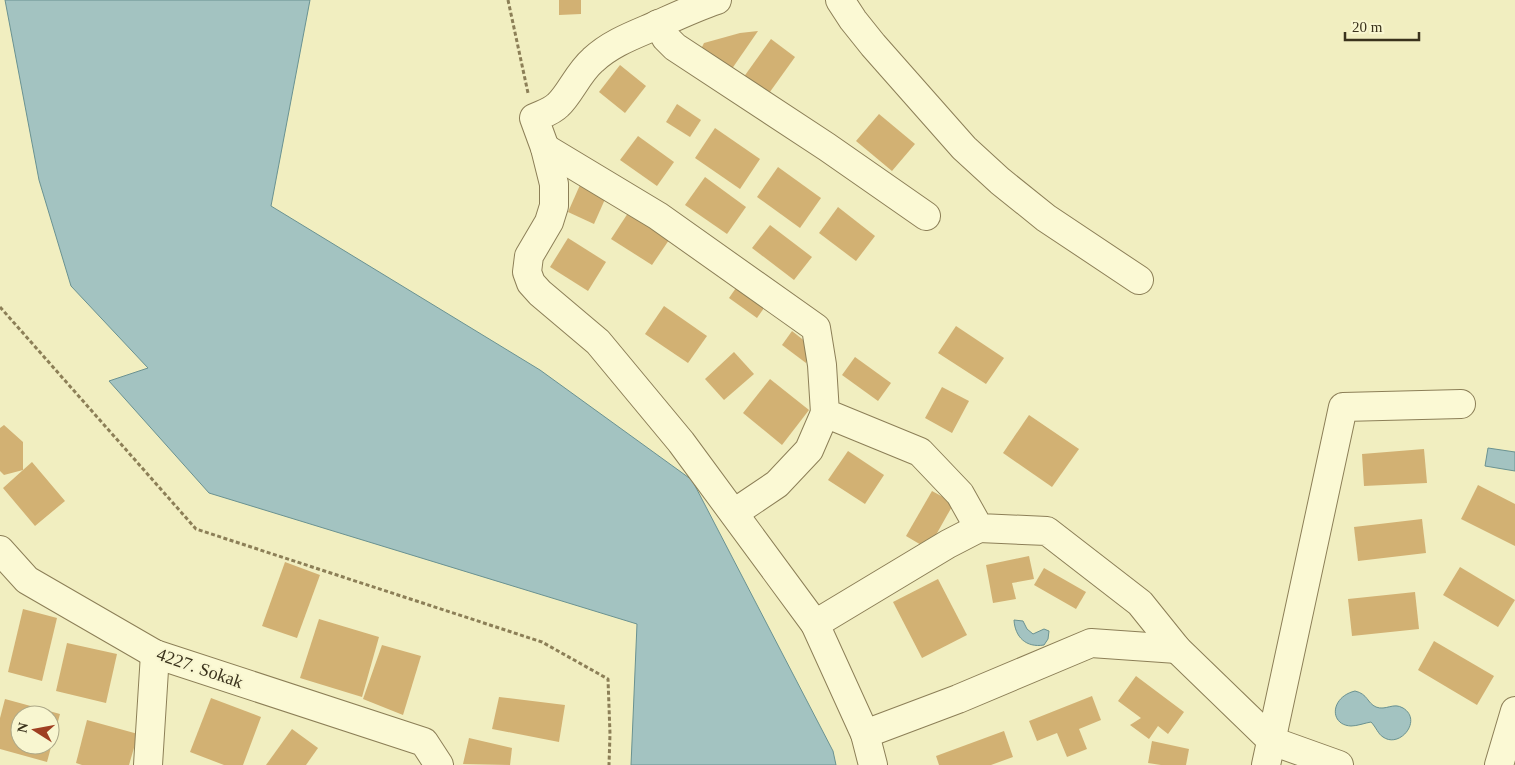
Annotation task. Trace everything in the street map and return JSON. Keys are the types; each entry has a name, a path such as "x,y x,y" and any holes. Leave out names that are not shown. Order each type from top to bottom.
{"street":[{"path":"717,0 694,8 610,47 593,60 580,74 559,105 534,118 545,148 554,184 554,206 549,222 529,256 527,272 531,283 540,293 598,342 681,442 815,624 865,734 873,765"},
{"path":"840,0 853,20 964,148 1000,181 1046,218 1139,280"},
{"path":"658,24 666,38 675,47 827,147 926,216"},
{"path":"545,148 658,216 816,328 822,364 825,413 809,450 777,484 734,513"},
{"path":"1269,753 1343,406 1461,404"},
{"path":"825,413 920,452 960,494 979,528"},
{"path":"815,624 948,544 979,528 1047,530 1140,603 1177,649 1269,753 1339,765"},
{"name":"4227. Sokak","path":"0,550 27,580 155,654 424,742 439,765"},
{"path":"0,577 27,580"},
{"path":"865,734 958,699 1091,643 1177,649"},
{"path":"148,765 155,654"},
{"path":"1499,765 1515,711"}],"path":[{"path":"508,0 534,118"},
{"path":"0,306 196,530 542,642 608,679 609,765"}],"water":[{"path":"5,0 310,0 271,206 540,370 692,480 833,751 836,765 631,765 637,624 209,493 109,381 148,368 71,286 39,180"},
{"path":"1488,448 1515,452 1515,471 1485,466"},
{"path":"1014,620 1023,621 1027,629 1033,634 1044,629 1049,631 1048,639 1044,645 1032,645 1023,640 1017,632"},
{"path":"1355,691 1365,696 1376,707 1399,706 1403,708 1409,713 1411,719 1407,732 1396,739 1390,740 1381,736 1371,722 1351,726 1339,721 1335,710 1337,704 1347,694"}],"building":[{"path":"559,0 581,0 581,14 559,15"},
{"path":"758,31 727,76 698,55 704,43 740,33"},
{"path":"771,39 795,57 762,103 738,85"},
{"path":"620,65 646,86 625,113 599,92"},
{"path":"677,104 701,120 690,137 666,122"},
{"path":"879,114 915,144 892,171 856,141"},
{"path":"715,128 760,159 740,189 695,158"},
{"path":"638,136 674,162 657,186 620,160"},
{"path":"778,167 821,198 800,228 757,197"},
{"path":"705,177 746,207 727,234 685,205"},
{"path":"580,185 606,197 594,224 568,212"},
{"path":"838,207 875,236 856,261 819,233"},
{"path":"628,213 669,240 652,265 611,239"},
{"path":"770,225 812,257 794,280 752,248"},
{"path":"568,238 606,262 588,291 550,267"},
{"path":"738,285 766,305 757,318 729,298"},
{"path":"664,306 707,336 688,363 645,334"},
{"path":"956,326 1004,358 986,384 938,353"},
{"path":"792,331 811,346 806,363 782,345"},
{"path":"734,352 754,374 724,400 705,379"},
{"path":"855,357 891,383 878,401 842,375"},
{"path":"770,379 809,410 782,445 743,413"},
{"path":"942,387 969,401 952,433 925,418"},
{"path":"1029,415 1079,449 1052,487 1003,453"},
{"path":"4,425 23,442 23,470 4,475 0,471 0,428"},
{"path":"1424,449 1427,483 1364,486 1362,454"},
{"path":"848,451 884,475 865,504 828,480"},
{"path":"32,462 65,501 35,526 3,488"},
{"path":"1478,485 1515,504 1515,546 1461,519"},
{"path":"932,491 954,503 928,549 906,536"},
{"path":"1422,519 1426,553 1358,561 1354,527"},
{"path":"1029,556 1034,579 1012,583 1016,599 993,603 986,565"},
{"path":"285,562 320,575 297,638 262,626"},
{"path":"1460,567 1515,600 1498,627 1443,595"},
{"path":"1044,568 1086,592 1076,609 1034,585"},
{"path":"938,579 967,635 922,658 893,602"},
{"path":"1415,592 1419,629 1352,636 1348,599"},
{"path":"23,609 57,618 42,681 8,672"},
{"path":"319,619 379,637 362,697 300,678"},
{"path":"1434,641 1494,676 1477,705 1418,670"},
{"path":"67,643 117,654 106,703 56,691"},
{"path":"382,645 421,656 403,715 363,699"},
{"path":"1136,676 1184,712 1168,734 1158,726 1149,739 1130,725 1141,718 1118,701"},
{"path":"1092,696 1101,720 1079,729 1087,749 1067,757 1057,733 1037,741 1029,721"},
{"path":"499,697 565,705 559,742 492,729"},
{"path":"211,698 261,717 243,765 224,765 190,752"},
{"path":"5,699 27,705 10,705 10,752 0,749 0,718"},
{"path":"87,720 138,734 129,765 82,765 76,763"},
{"path":"292,729 318,748 306,765 266,765"},
{"path":"1004,731 1013,757 991,765 939,765 936,756"},
{"path":"469,738 512,748 510,765 463,764"},
{"path":"1152,741 1189,749 1186,765 1148,763"},
{"path":"22,755 49,755 47,762"}]}
